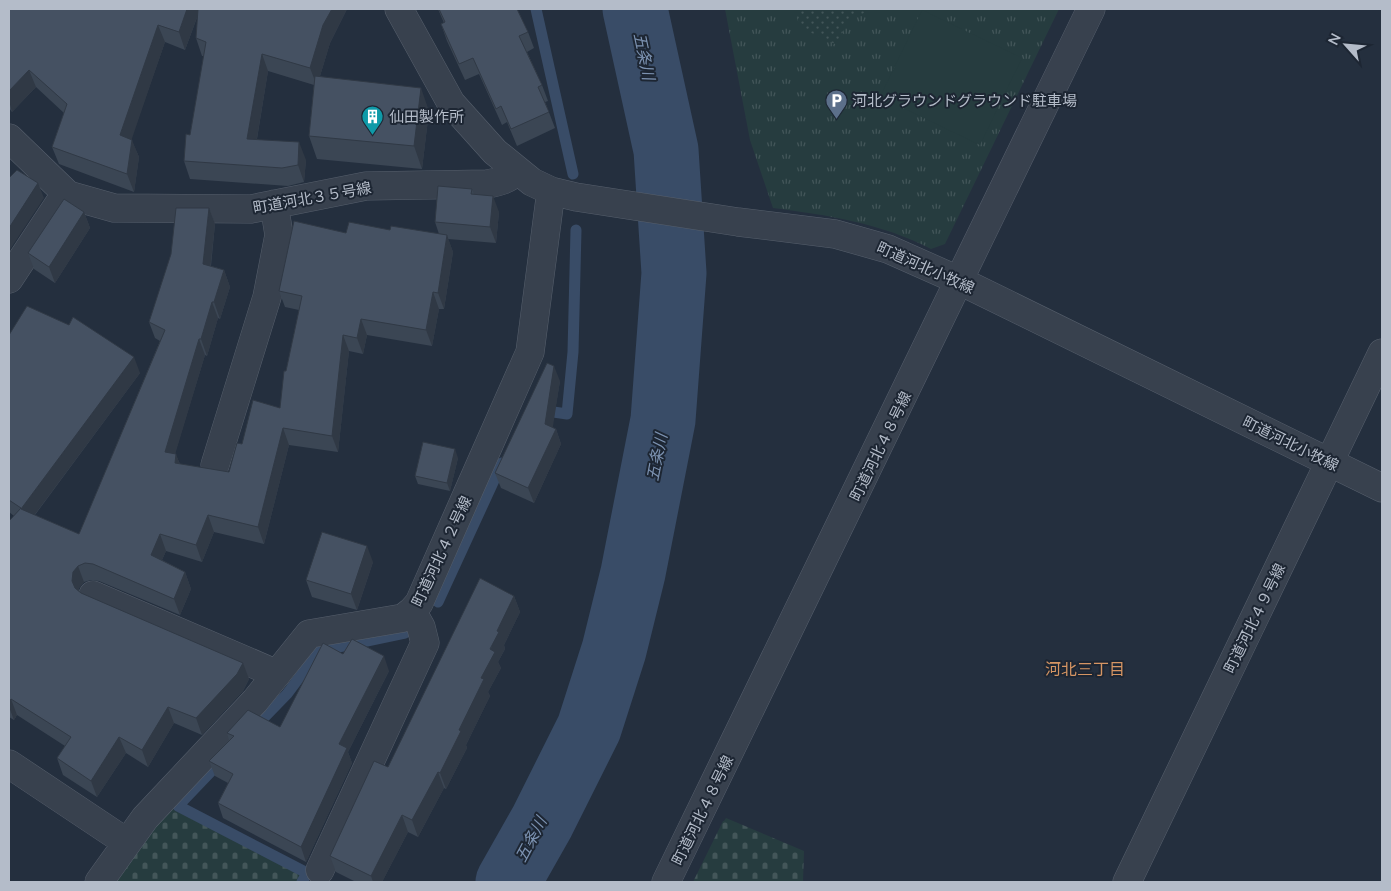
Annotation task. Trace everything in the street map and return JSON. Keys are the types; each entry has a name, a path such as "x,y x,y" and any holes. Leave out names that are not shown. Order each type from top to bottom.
{"street":[{"name":"町道河北小牧線","path":"399,9 451,103 495,152 532,182 551,191 576,197 738,222 834,234 888,249 960,281 1382,488"},
{"name":"町道河北４８号線","path":"666,882 1091,9"},
{"name":"町道河北３５号線","path":"9,138 68,195 114,208 251,209 366,186 487,184 509,178 517,171"},
{"name":"町道河北４２号線","path":"99,882 145,818 255,701 309,634 403,618 418,603 530,352 551,191"},
{"path":"9,279 58,205 68,195"},
{"path":"215,465 267,297 279,235 274,204"},
{"name":"町道河北４９号線","path":"1127,882 1382,353"},
{"path":"92,595 278,674"},
{"path":"320,870 426,643 421,627 412,611"},
{"path":"9,764 126,842"}],"green space":[{"name":"河北グラウンドグラウンド駐車場","path":"725,9 1059,9 945,244 931,249 893,233 854,221 773,208 750,140"},
{"path":"796,9 873,9 848,20 837,45 799,27"},
{"path":"922,10 1022,58 980,145 880,97"},
{"path":"170,808 302,873 297,882 112,882"},
{"path":"726,818 804,851 803,882 693,882"}],"building":[{"path":"9,9 187,9 179,32 158,25 120,135 132,140 127,174 52,147 67,104 29,70 9,91"},
{"path":"198,9 332,9 323,25 310,68 262,54 247,139 299,142 298,165 282,168 184,161 186,134 190,135 206,42 196,38"},
{"path":"439,9 517,9 528,32 519,36 542,85 538,87 549,112 511,129 501,106 496,109 473,58 459,64 441,24 445,22"},
{"path":"315,76 421,88 414,146 309,136"},
{"path":"17,170 38,183 9,228 9,178"},
{"path":"438,186 472,189 471,194 493,196 490,227 435,222"},
{"path":"64,199 84,212 49,267 28,253"},
{"path":"176,208 209,208 203,264 224,270 201,339 199,339 165,452 176,454 175,463 229,472 237,443 242,444 253,400 280,408 284,371 286,371 302,296 279,291 294,221 346,233 349,222 390,230 391,226 447,235 438,293 433,292 426,330 361,319 357,338 343,335 332,436 283,428 258,527 208,515 196,545 160,534 151,555 185,572 174,599 93,564 85,563 78,566 73,572 72,581 75,588 81,593 243,663 237,674 196,718 168,707 142,750 119,737 91,781 57,758 71,737 11,699 9,702 9,521 21,508 9,500 9,335 27,306 69,325 73,317 134,357 21,509 79,534 165,330 149,322 171,254"},
{"path":"547,363 554,366 545,424 556,429 528,488 495,473"},
{"path":"423,442 455,449 447,483 415,476"},
{"path":"322,532 367,546 351,594 306,580"},
{"path":"480,578 514,596 490,649 495,652 481,678 484,679 440,773 438,772 412,820 402,815 371,876 330,856 374,761 388,767"},
{"path":"352,639 384,656 339,744 347,748 301,847 218,803 233,774 209,761 234,736 227,733 248,710 280,727 323,643 343,654"}],"waterway":[{"path":"536,9 573,174"},
{"name":"五条川","path":"508,882 542,822 589,728 614,650 633,573 663,420 674,273 666,150 635,9"},
{"path":"540,410 567,414 573,352 576,230"},
{"path":"438,602 502,463"},
{"path":"253,729 287,694 319,651 405,633"},
{"path":"222,760 178,806 307,873 302,882"}],"place":[{"name":"河北グラウンドグラウンド駐車場","path":"836,119"},
{"name":"仙田製作所","path":"373,135"}],"district":[{"name":"河北三丁目","path":"1085,668"}]}
